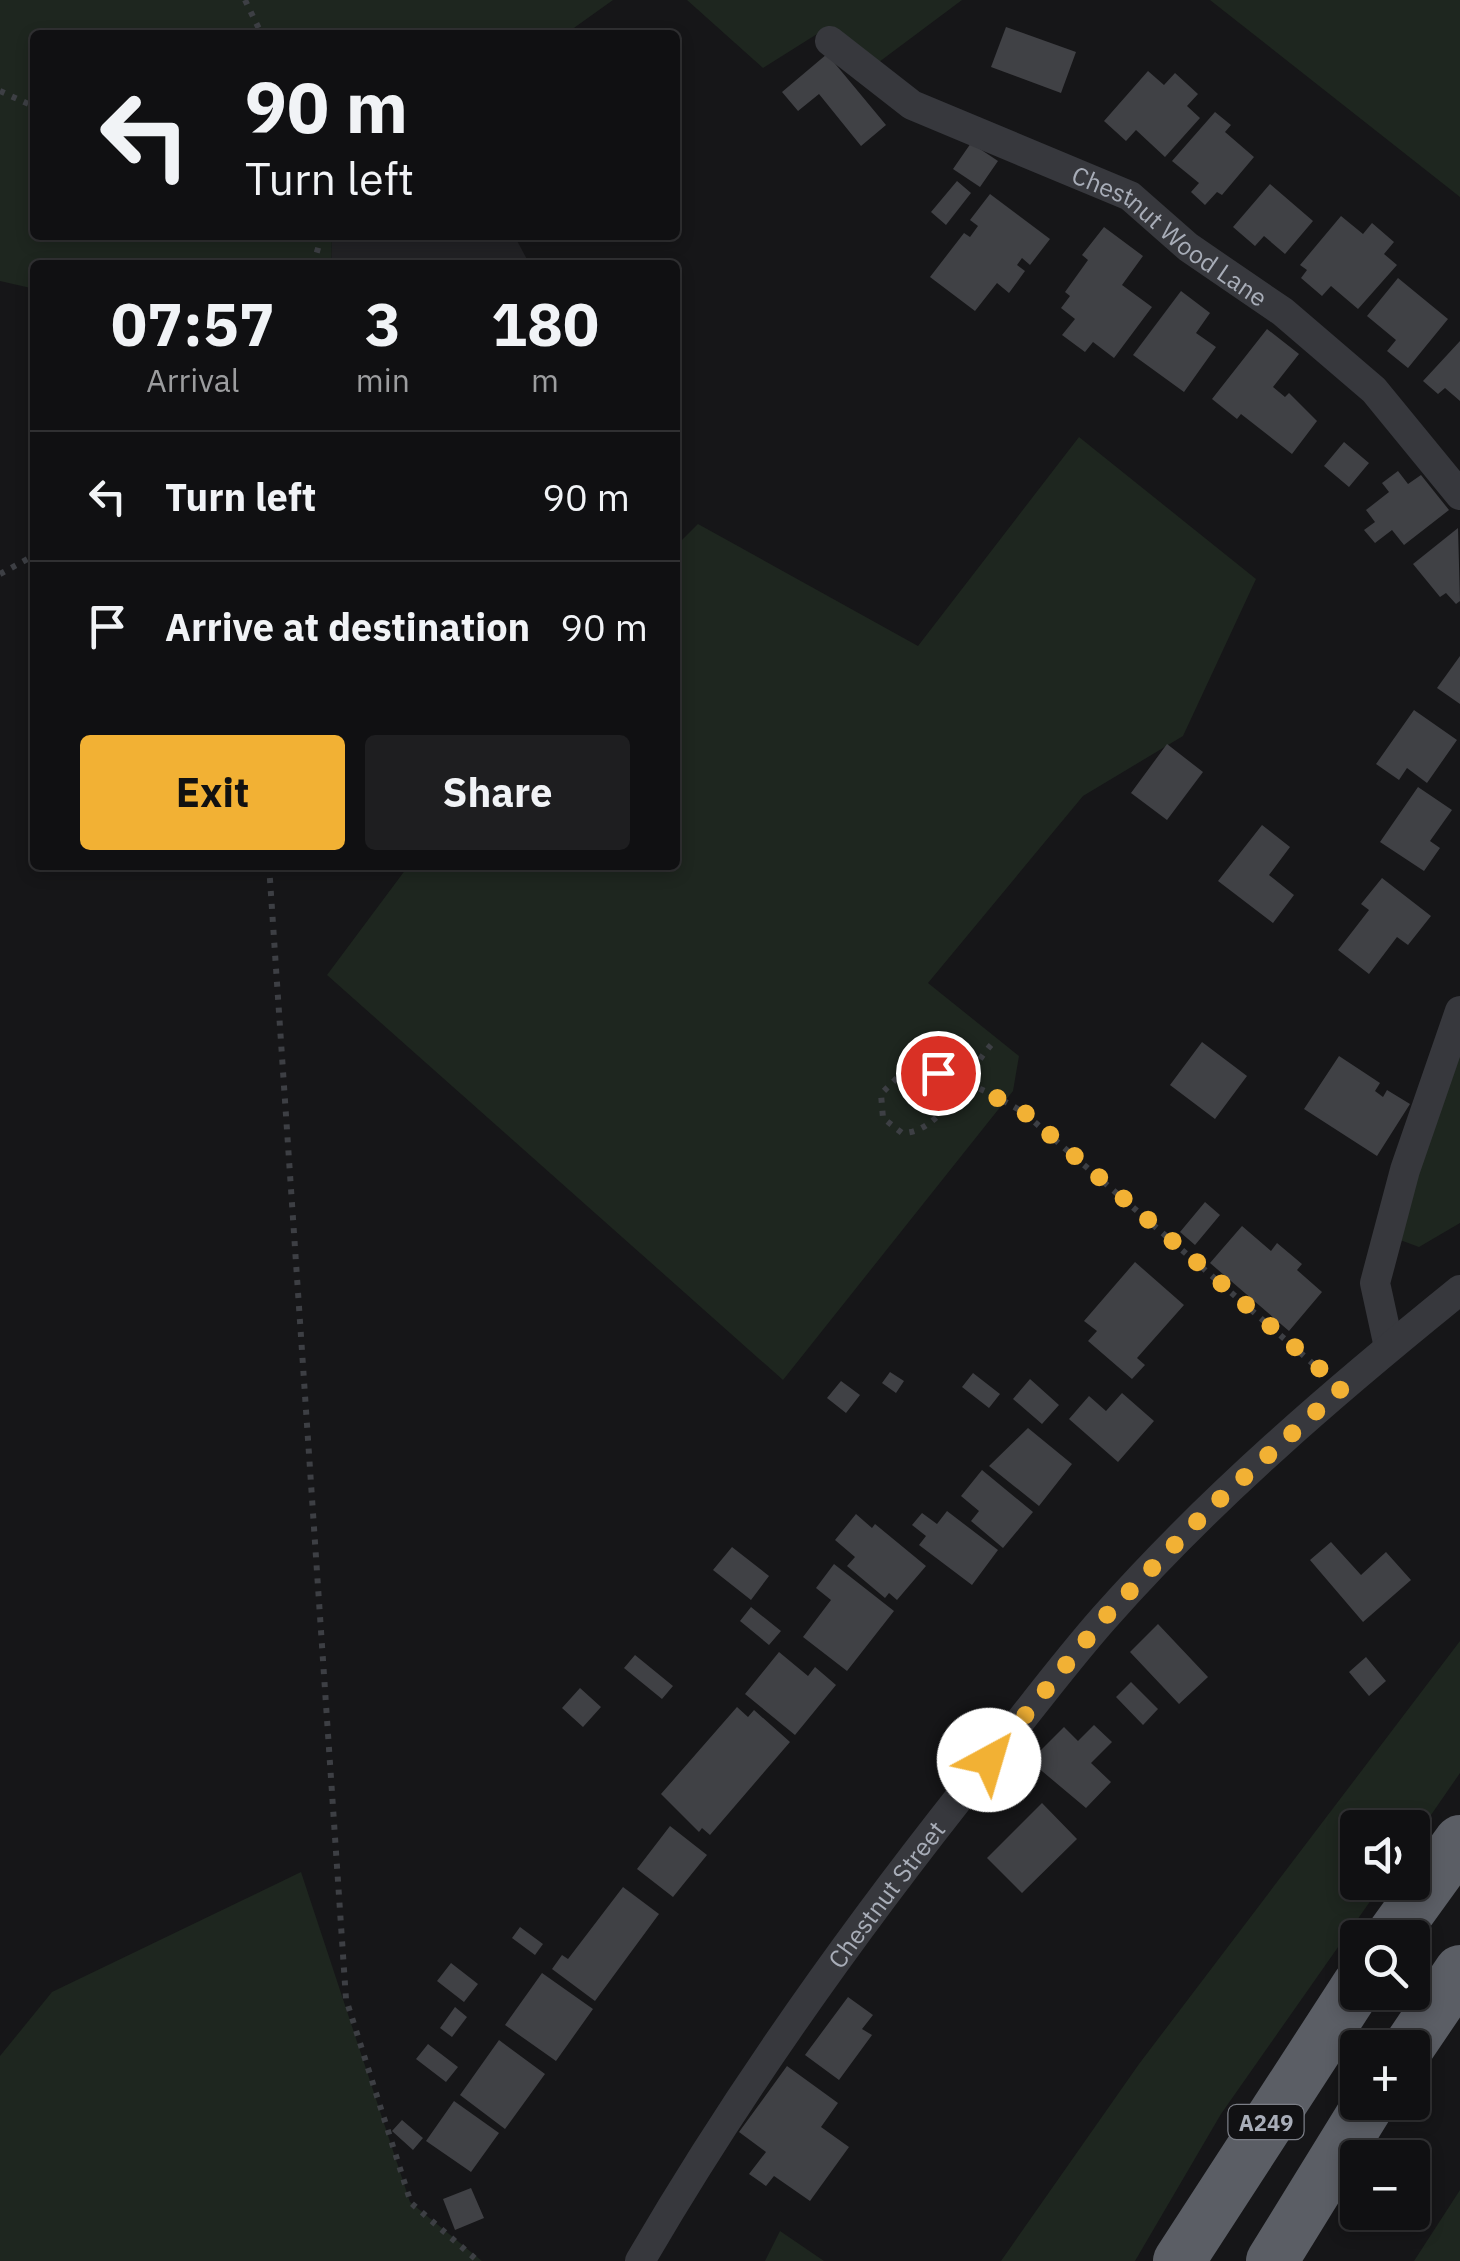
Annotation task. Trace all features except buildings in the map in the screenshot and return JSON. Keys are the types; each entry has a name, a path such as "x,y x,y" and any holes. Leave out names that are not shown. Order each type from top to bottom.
{"highway":[{"path":"1403,1920 1460,1841"},
{"path":"1420,2030 1460,1971"},
{"name":"A249","path":"1179,2261 1342,2010"},
{"name":"A249","path":"1272,2261 1359,2120"}],"street":[{"name":"Chestnut Wood Lane","path":"830,40 912,104 1130,196 1188,247 1283,312 1374,390 1460,495"},
{"path":"1389,1348 1375,1283 1405,1170 1460,1011"},
{"name":"Chestnut Street","path":"640,2261 714,2134 920,1846 1104,1618 1209,1509 1342,1388 1460,1290"}],"path":[{"path":"245,0 260,30"},
{"path":"0,91 30,105"},
{"path":"0,574 30,558"},
{"path":"269,870 346,1999 410,2202 478,2261"},
{"path":"990,1045 963,1080 926,1128 902,1133 883,1118 881,1094 898,1076 938,1073 963,1080 1024,1112 1342,1388"}],"shaded area":[{"path":"0,0 613,0 571,30 30,30 30,240 332,240 331,260 30,260 30,288 0,281"},
{"path":"687,0 962,0 875,65 825,29 763,68"},
{"path":"1210,0 1460,0 1460,197"},
{"path":"332,240 517,240 527,260 331,260"},
{"path":"1079,437 1256,579 1183,736 1083,796 928,983 1019,1056 1013,1091 783,1380 327,975 405,870 680,870 680,542 698,524 918,646"},
{"path":"1460,1026 1460,1223 1419,1247 1392,1237"},
{"path":"1460,1641 1460,1773 1430,1816 1430,1810 1340,1810 1340,1900 1371,1900 1357,1920 1340,1920 1340,1944 1221,2114 1135,2261 1001,2261 1139,2064"},
{"path":"301,1872 410,2202 482,2261 0,2261 0,2056 52,1992"},
{"path":"1460,2190 1460,2261 1414,2261"},
{"path":"780,2231 824,2261 765,2261"}],"route":[{"path":"938,1073 963,1080 1024,1112 1342,1388 1209,1509 1104,1618 989,1760"}]}
